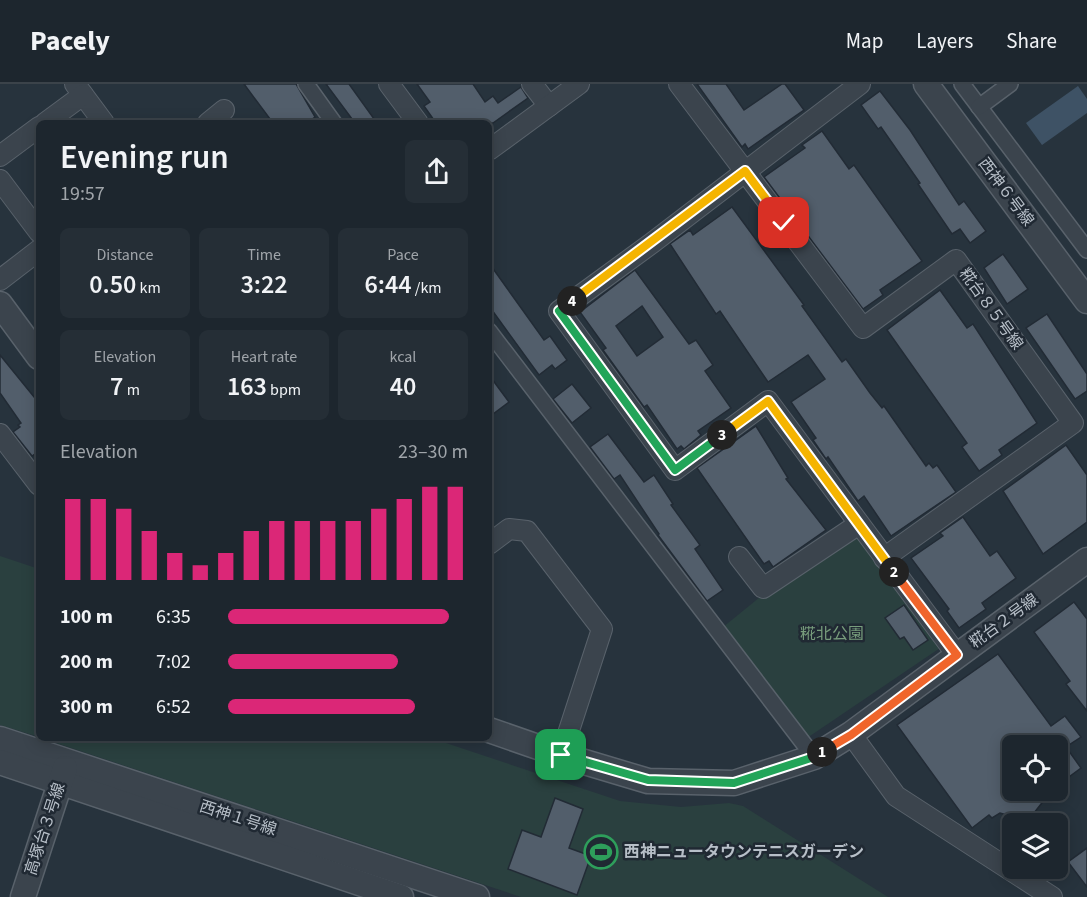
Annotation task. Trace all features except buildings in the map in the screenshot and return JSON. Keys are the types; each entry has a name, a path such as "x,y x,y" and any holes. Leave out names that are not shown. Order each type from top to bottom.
{"street":[{"path":"306,84 332,120"},
{"path":"389,84 416,120"},
{"path":"532,84 549,106"},
{"path":"492,148 579,84"},
{"name":"糀台８５号線","path":"679,84 863,328 956,260 1074,423 884,558"},
{"path":"860,84 559,311 675,470 768,401 957,655"},
{"name":"西神６号線","path":"926,84 1087,301"},
{"path":"962,84 1087,250"},
{"path":"979,107 1010,84"},
{"path":"48,120 79,90 102,120"},
{"path":"212,120 224,110"},
{"path":"0,156 36,129"},
{"path":"0,180 36,228"},
{"path":"0,280 36,252"},
{"path":"0,304 36,353"},
{"path":"492,335 814,757"},
{"path":"0,434 36,481"},
{"path":"739,557 763,588 859,524"},
{"path":"492,542 509,529 527,531 602,629 561,755"},
{"name":"糀台２号線","path":"492,731 561,755 648,780 734,783 814,757 851,735 1087,560"},
{"path":"851,735 896,796 1052,897"},
{"name":"西神１号線","path":"0,738 64,773 401,897"},
{"name":"西神１号線","path":"0,762 64,773 477,897"},
{"name":"高塚台３号線","path":"23,897 64,773"}],"green space":[{"name":"糀北公園","path":"854,532 940,648 807,738 722,628 765,593"},
{"path":"0,556 36,568 36,736 0,725"},
{"name":"西神ニュータウンテニスガーデン","path":"50,741 440,741 620,801 681,807 729,803 743,806 888,897 521,897"}],"water":[{"path":"1078,86 1087,99 1087,113 1042,145 1026,123"}],"place":[{"name":"西神ニュータウンテニスガーデン","path":"601,852"}],"route":[{"path":"561,755 648,780 734,783 814,757 851,735 957,655 768,401 675,470 559,311 745,171 784,223"}]}
